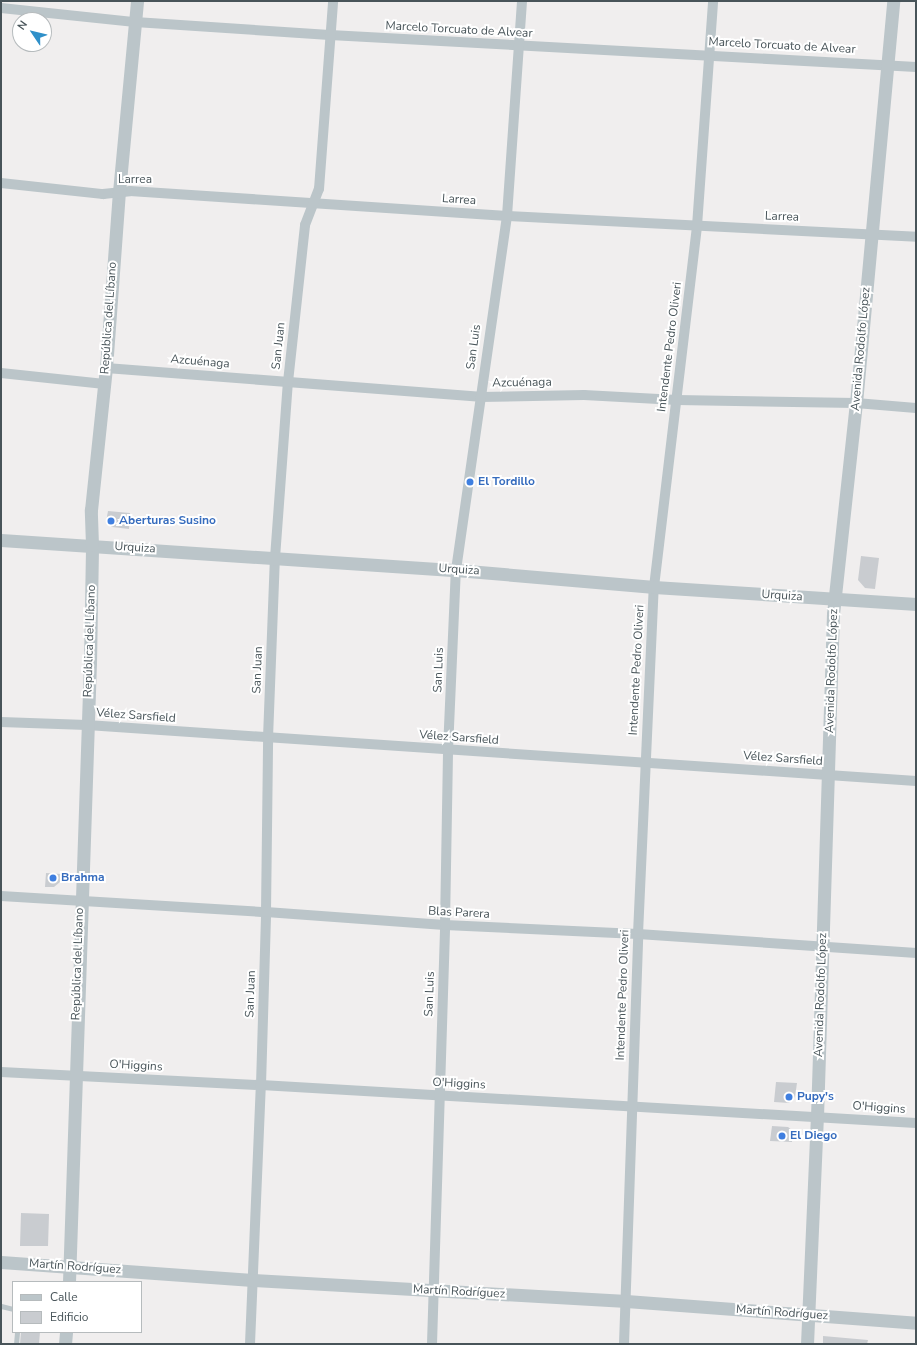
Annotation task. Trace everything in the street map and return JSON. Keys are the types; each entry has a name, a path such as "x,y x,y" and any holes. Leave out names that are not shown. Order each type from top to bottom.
{"street":[{"name":"República del Líbano","path":"69,1281 80,900 88,725 92,545 91,510 106,368 119,192 137,1"},
{"name":"San Juan","path":"250,1344 261,1085 266,912 268,738 275,558 288,382 305,225 314,204 319,183 333,1"},
{"name":"San Luis","path":"432,1344 445,925 448,750 456,570 507,216 522,1"},
{"name":"Intendente Pedro Oliveri","path":"624,1344 638,934 654,587 697,226 713,1"},
{"name":"Avenida Rodolfo López","path":"807,1344 817,1116 835,600 856,403 893,1"},
{"name":"Marcelo Torcuato de Alvear","path":"1,8 135,22 330,35 916,67"},
{"name":"Larrea","path":"1,183 103,194 130,191 507,216 872,233 916,237"},
{"name":"Azcuénaga","path":"106,368 480,397 584,395 677,400 856,403 916,408"},
{"path":"1,373 104,384"},
{"name":"Urquiza","path":"1,540 456,570 654,587 835,600 916,604"},
{"name":"Vélez Sarsfield","path":"1,722 88,725 916,781"},
{"name":"Blas Parera","path":"1,896 266,912 445,925 638,934 916,953"},
{"name":"O'Higgins","path":"1,1072 261,1085 817,1116 916,1123"},
{"name":"Martín Rodríguez","path":"1,1262 252,1280 626,1302 916,1323"},
{"path":"65,1344 66,1333"}],"lane":[{"path":"1,1306 12,1309"},
{"path":"16,1344 17,1333"}],"building":[{"path":"108,511 130,513 129,529 112,527 106,522"},
{"path":"861,556 879,558 875,589 865,588 858,580"},
{"name":"Brahma","path":"46,873 61,874 60,882 54,887 45,887"},
{"path":"776,1082 797,1083 795,1097 789,1103 774,1102"},
{"name":"El Diego","path":"772,1126 788,1127 793,1131 792,1142 770,1141"},
{"path":"21,1213 49,1214 48,1246 20,1246"},
{"path":"21,1333 40,1333 39,1344 20,1344"},
{"path":"823,1336 868,1340 867,1344 823,1344"}],"place":[{"name":"El Tordillo","path":"470,482"},
{"name":"Aberturas Susino","path":"111,521"},
{"name":"Brahma","path":"53,878"},
{"name":"Pupy's","path":"789,1097"},
{"name":"El Diego","path":"782,1136"}]}
